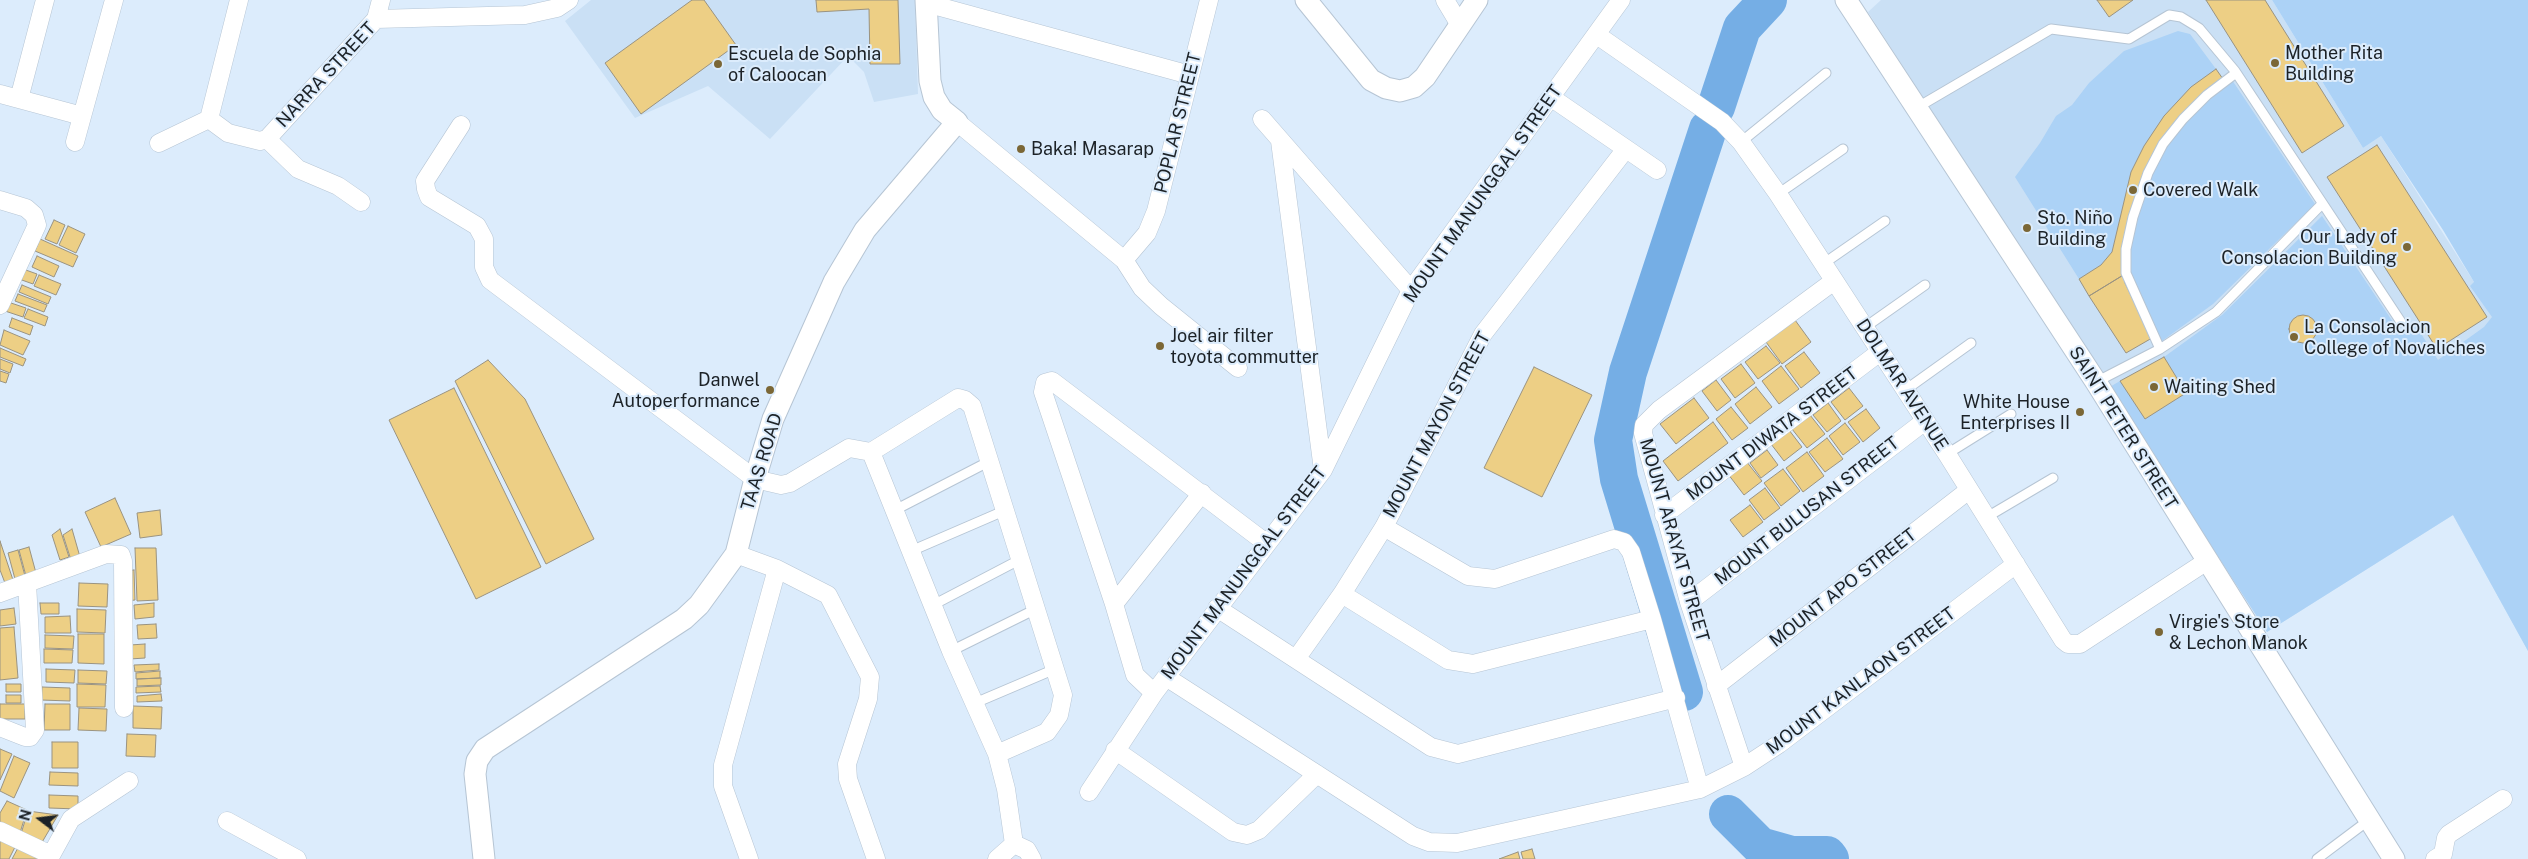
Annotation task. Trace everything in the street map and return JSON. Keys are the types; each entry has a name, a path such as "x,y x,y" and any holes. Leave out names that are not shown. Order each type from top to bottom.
{"street":[{"path":"19,99 45,0"},
{"path":"75,142 114,0"},
{"path":"160,143 209,119 239,0"},
{"path":"376,19 381,0"},
{"name":"NARRA STREET","path":"209,119 228,133 260,141 267,139 376,19 527,8 557,8 569,0"},
{"name":"POPLAR STREET","path":"1124,260 1147,233 1156,211 1210,0"},
{"path":"1306,0 1371,80 1386,88 1400,92 1414,87 1425,77 1477,0"},
{"path":"1445,0 1460,25"},
{"name":"MOUNT MANUNGGAL STREET","path":"1089,792 1114,750 1154,692 1323,470 1411,290 1552,98 1621,0"},
{"name":"SAINT PETER STREET","path":"1846,0 1918,107 2096,382 2394,859"},
{"path":"1190,74 926,2 930,81 934,97 942,110 1124,260 1142,288 1161,306 1238,368"},
{"name":"DOLMAR AVENUE","path":"1597,35 1722,122 1741,142 1778,194 1904,391 1988,517 2060,636 2068,644 2074,645 2085,640 2207,561"},
{"path":"0,94 82,116"},
{"path":"1552,98 1625,150 1657,170"},
{"path":"1262,119 1280,142 1411,290"},
{"name":"TAAS ROAD","path":"484,859 475,774 477,761 485,749 684,619 698,605 736,554 755,479 773,419 834,282 865,230 957,122"},
{"path":"461,125 425,181 426,189 430,197 477,226 484,239 484,267 490,280 755,479 780,486 790,483 849,448 871,452 958,398 965,400 972,406 1063,694 1059,715 1047,732 997,754"},
{"path":"267,139 298,169 338,186 361,202"},
{"path":"1280,142 1323,470"},
{"name":"MOUNT MAYON STREET","path":"1296,659 1342,594 1384,527 1483,334 1625,150"},
{"path":"0,200 26,208 34,215 37,225 0,305"},
{"name":"MOUNT ARAYAT STREET","path":"1744,767 1689,602 1643,433 1644,425 1649,418 1834,281"},
{"name":"MOUNT DIWATA STREET","path":"1664,515 1880,352"},
{"path":"1154,692 1134,675 1114,604 1043,392 1045,384 1052,381 1266,543"},
{"name":"MOUNT BULUSAN STREET","path":"1689,602 1925,421"},
{"path":"871,452 951,651 997,754 1006,789 1014,844"},
{"name":"MOUNT APO STREET","path":"1716,686 1970,490"},
{"path":"1114,604 1202,493"},
{"path":"1384,527 1468,576 1495,579 1614,539 1624,542 1631,552 1652,619 1676,698 1700,789"},
{"path":"0,593 106,554 121,555 123,561 124,708"},
{"path":"736,554 777,569 828,595 870,677 868,699 847,764 848,778 876,859"},
{"name":"MOUNT KANLAON STREET","path":"1166,677 1413,836 1428,842 1457,843 1700,789 1744,767 1779,744 2016,564"},
{"path":"749,859 724,786 723,765 777,569"},
{"path":"0,727 19,736 30,737 35,730 27,582"},
{"path":"1342,594 1448,660 1473,664 1652,619"},
{"path":"1217,608 1431,747 1458,754 1676,698"},
{"path":"1114,750 1233,832 1247,835 1258,830 1317,774"},
{"path":"0,831 50,857 71,819 129,781"},
{"path":"2435,859 2443,854 2449,834 2503,799"},
{"path":"228,821 297,859"},
{"path":"997,859 1014,844"},
{"path":"1014,844 1027,850 1032,859"}],"lane":[{"path":"1918,107 2051,29 2130,39 2169,16 2181,17 2199,28 2236,73 2401,322"},
{"path":"2160,349 2126,273 2126,249 2133,217 2148,173 2163,144 2183,118 2207,95 2236,73"},
{"path":"1741,142 1826,74"},
{"path":"1778,194 1843,149"},
{"path":"2096,382 2160,349 2216,312 2322,204"},
{"path":"1823,264 1885,221"},
{"path":"1864,328 1924,285"},
{"path":"1904,391 1971,343"},
{"path":"1947,454 2010,414"},
{"path":"895,510 990,461"},
{"path":"1988,517 2053,478"},
{"path":"911,552 1006,510"},
{"path":"933,605 1021,559"},
{"path":"951,651 1036,609"},
{"path":"975,703 1055,670"},
{"path":"2316,859 2369,820"}],"shaded area":[{"name":"Escuela de Sophia of Caloocan","path":"591,0 915,0 918,94 874,102 864,72 848,56 770,139 708,86 635,118 565,21"},
{"name":"La Consolacion College of Novaliches","path":"1881,0 2272,0 2363,148 2381,136 2474,282 2496,310 2528,651 2453,515 2267,632 1868,12"},
{"path":"2272,0 2528,0 2528,651 2453,515 2267,632 2108,388 2120,381 2145,419 2186,393 2164,357 2222,315 2322,216 2401,334 2416,326 2438,360 2484,327 2492,317 2470,286 2474,282 2443,230 2381,136 2363,148"},
{"path":"2178,31 2190,34 2216,69 2191,87 2144,146 2131,172 2112,252 2101,265 2079,279 2015,177 2040,143 2056,116 2072,105 2089,83 2124,51"},
{"path":"2232,80 2315,204 2213,304 2162,341 2130,284 2131,249 2135,220 2152,174 2165,147 2184,122"}],"building":[{"path":"692,0 704,0 736,45 641,114 605,63"},
{"path":"816,0 898,0 900,64 870,64 869,9 817,12"},
{"path":"2097,0 2133,0 2109,17"},
{"name":"Mother Rita Building","path":"2206,0 2265,0 2344,126 2302,153"},
{"name":"Covered Walk","path":"2216,69 2223,79 2160,143 2124,249 2125,274 2089,296 2079,279 2101,265 2112,252 2131,172 2144,146 2164,116 2191,87"},
{"name":"Our Lady of Consolacion Building","path":"2377,145 2487,317 2437,349 2327,177"},
{"path":"54,220 65,225 57,244 45,239"},
{"path":"68,226 85,234 76,253 59,245"},
{"path":"40,239 78,256 73,267 35,251"},
{"path":"37,256 59,266 54,277 32,267"},
{"path":"23,269 37,274 33,284 19,279"},
{"path":"2125,274 2125,283 2152,338 2126,353 2089,296"},
{"path":"39,275 61,284 56,295 34,286"},
{"path":"22,285 51,297 48,304 19,292"},
{"path":"18,294 47,305 44,312 15,301"},
{"path":"5,301 26,308 23,317 2,310"},
{"path":"28,309 48,317 45,326 24,318"},
{"path":"2303,315 2313,319 2317,329 2313,339 2303,343 2293,339 2289,329 2293,319"},
{"path":"12,318 33,326 30,335 9,327"},
{"path":"1795,320 1811,342 1782,364 1766,342"},
{"path":"4,330 30,341 23,355 0,345"},
{"path":"1766,346 1780,363 1758,379 1745,362"},
{"path":"0,348 26,359 23,366 0,357"},
{"path":"1804,352 1820,373 1801,388 1785,366"},
{"name":"Waiting Shed","path":"2164,357 2186,393 2145,419 2120,381"},
{"path":"0,359 13,364 10,373 0,369"},
{"path":"488,360 525,399 594,539 546,564 455,381"},
{"path":"1741,364 1755,383 1735,398 1721,379"},
{"path":"1781,366 1799,389 1779,404 1762,381"},
{"path":"1534,367 1592,395 1542,497 1484,468"},
{"path":"0,371 9,374 6,383 0,381"},
{"path":"1716,380 1731,400 1717,411 1702,391"},
{"path":"1756,387 1772,407 1750,424 1735,404"},
{"path":"454,388 541,567 476,599 389,420"},
{"path":"1849,388 1863,406 1845,420 1831,402"},
{"path":"1694,398 1709,418 1676,444 1660,424"},
{"path":"1828,403 1841,421 1827,432 1813,415"},
{"path":"1731,407 1748,428 1732,440 1716,419"},
{"path":"1866,409 1880,428 1863,442 1848,422"},
{"path":"1810,415 1825,434 1807,448 1792,429"},
{"path":"1713,422 1728,443 1678,481 1663,461"},
{"path":"1845,423 1860,442 1843,455 1829,436"},
{"path":"1789,430 1802,447 1784,461 1771,444"},
{"path":"1827,438 1843,459 1825,472 1809,452"},
{"path":"1767,450 1778,465 1761,478 1750,463"},
{"path":"1807,452 1824,476 1803,492 1786,468"},
{"path":"1746,461 1762,481 1744,495 1728,474"},
{"path":"1783,469 1800,491 1781,506 1764,483"},
{"path":"1765,488 1780,508 1764,520 1749,500"},
{"path":"115,498 131,534 101,547 85,512"},
{"path":"1750,505 1763,522 1743,537 1730,520"},
{"path":"160,510 162,535 140,538 137,513"},
{"path":"60,529 69,557 60,560 52,535"},
{"path":"72,529 80,557 71,560 63,535"},
{"path":"0,541 13,580 5,583 0,570"},
{"path":"29,547 36,573 26,576 19,550"},
{"path":"135,548 156,548 158,600 137,601"},
{"path":"18,550 25,576 15,579 8,553"},
{"path":"134,570 135,600 126,601 125,571"},
{"path":"79,583 108,584 107,607 78,606"},
{"path":"40,603 59,603 59,614 41,614"},
{"path":"154,603 154,617 135,619 134,605"},
{"path":"14,608 16,624 0,626 0,610"},
{"path":"77,609 106,610 105,633 77,632"},
{"path":"70,616 71,633 45,633 45,617"},
{"path":"156,624 157,638 138,639 137,625"},
{"path":"14,627 18,678 0,680 0,628"},
{"path":"78,634 104,634 104,664 78,663"},
{"path":"45,635 74,636 73,649 45,648"},
{"path":"145,644 145,658 130,659 130,645"},
{"path":"44,649 73,650 72,663 44,663"},
{"path":"159,664 159,670 135,672 134,665"},
{"path":"46,669 75,670 74,683 46,682"},
{"path":"78,670 107,671 106,684 78,683"},
{"path":"160,671 160,678 136,679 136,673"},
{"path":"161,678 161,685 137,686 137,679"},
{"path":"6,684 21,684 21,692 6,692"},
{"path":"77,684 106,685 105,707 77,707"},
{"path":"160,686 161,692 136,693 136,687"},
{"path":"42,687 70,688 70,701 41,700"},
{"path":"161,694 162,701 137,702 137,696"},
{"path":"6,695 21,695 21,703 6,703"},
{"path":"0,704 25,704 25,719 0,719"},
{"path":"45,704 70,704 70,730 44,730"},
{"path":"133,706 162,707 161,729 133,728"},
{"path":"79,708 107,709 106,731 78,730"},
{"path":"127,734 156,735 155,757 126,756"},
{"path":"52,742 78,742 78,768 52,768"},
{"path":"0,749 12,754 0,780"},
{"path":"14,756 30,763 14,798 0,791"},
{"path":"50,772 78,773 78,786 49,785"},
{"path":"49,795 78,796 78,809 49,808"},
{"path":"7,801 27,810 19,836 0,828 0,813"},
{"path":"28,811 58,815 41,844 20,837"},
{"path":"0,837 16,845 9,859 0,859"},
{"path":"19,846 43,859 12,859"},
{"path":"1532,849 1535,859 1523,859 1521,852"},
{"path":"1518,852 1520,859 1499,859"}],"waterway":[{"path":"1716,107 1742,28 1768,0"},
{"path":"1684,692 1619,479 1613,440 1628,372 1708,129"},
{"path":"1728,814 1760,846 1792,855 1827,855 1830,859"}],"place":[{"name":"Mother Rita Building","path":"2275,63"},
{"name":"Escuela de Sophia of Caloocan","path":"718,64"},
{"name":"Baka! Masarap","path":"1021,149"},
{"name":"Covered Walk","path":"2133,190"},
{"name":"Sto. Niño Building","path":"2027,228"},
{"name":"Our Lady of Consolacion Building","path":"2407,247"},
{"name":"La Consolacion College of Novaliches","path":"2294,337"},
{"name":"Joel air filter toyota commutter","path":"1160,346"},
{"name":"Waiting Shed","path":"2154,387"},
{"name":"Danwel Autoperformance","path":"770,390"},
{"name":"White House Enterprises II","path":"2080,412"},
{"name":"Virgie's Store & Lechon Manok","path":"2159,632"}]}
